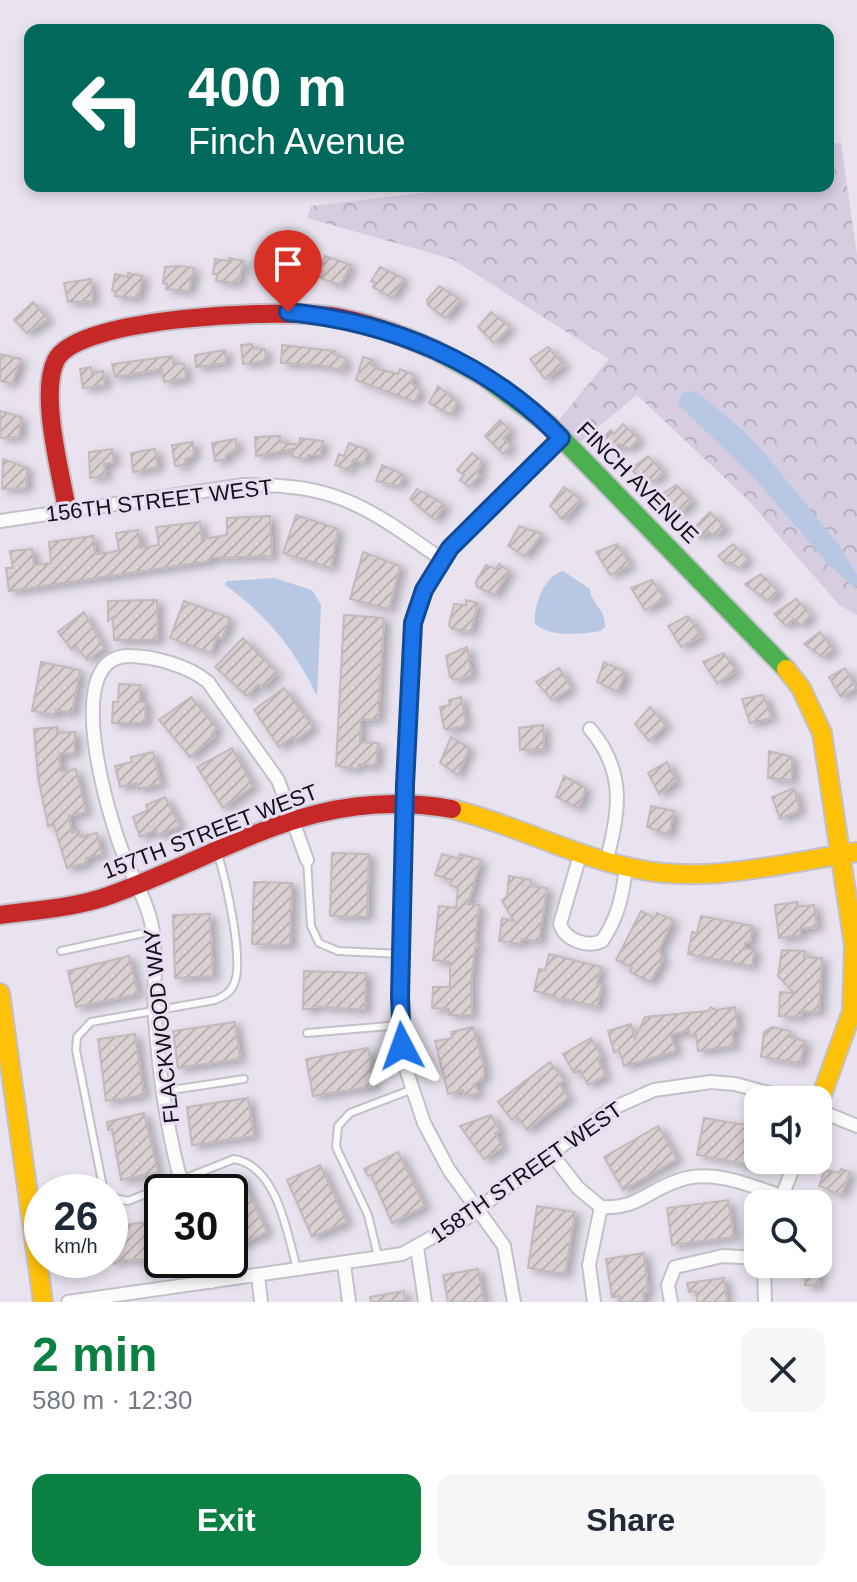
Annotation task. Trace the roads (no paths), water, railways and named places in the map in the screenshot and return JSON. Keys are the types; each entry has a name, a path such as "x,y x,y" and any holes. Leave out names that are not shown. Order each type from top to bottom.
{"street":[{"name":"FINCH AVENUE","path":"67,510 50,381 55,361 67,345 94,333 251,312 309,314 356,322 411,339 461,362 510,393 561,438 773,653 801,688 826,750 849,854 854,997 849,1025 826,1086"},
{"path":"514,1302 504,1246 435,1147 413,1089 401,1025 411,638 424,590 441,559 561,438"},
{"name":"156TH STREET WEST","path":"0,521 244,485 301,486 332,493 365,507 441,559"},
{"name":"FLACKWOOD WAY","path":"180,1174 155,1008 153,931 123,853 97,755 93,704 97,679 107,663 123,656 138,656 196,672 208,682 278,780 294,819"},
{"path":"590,729 606,750 618,787 618,814 606,862"},
{"name":"157TH STREET WEST","path":"0,915 85,903 294,819 331,809 405,803 487,816 580,855 626,867 694,874 849,854"},
{"path":"294,819 307,860"},
{"path":"580,855 560,924 570,938 585,943 594,945 602,941 613,923 621,901 626,867"},
{"path":"0,993 43,1302"},
{"name":"158TH STREET WEST","path":"68,1302 379,1260 417,1247 477,1209 609,1110 654,1090 711,1082 744,1086"},
{"path":"832,1114 857,1126"},
{"path":"551,1153 578,1188 601,1207 631,1206 670,1183 692,1177 736,1180 758,1190"},
{"path":"594,1302 589,1265 601,1207"},
{"path":"417,1247 425,1302"},
{"path":"671,1302 669,1272 675,1267 723,1256 744,1257"},
{"path":"344,1264 349,1302"},
{"path":"258,1275 261,1302"},
{"path":"210,1278 211,1282"},
{"path":"764,1278 765,1302"},
{"path":"169,1288 171,1302"}],"lane":[{"path":"100,1174 76,1050 77,1037 91,1022 155,1008 215,1000 228,994 236,981 228,885 217,851"},
{"path":"307,860 311,926 319,943 338,951 403,954"},
{"path":"61,951 153,931"},
{"path":"307,1033 401,1025"},
{"path":"165,1091 244,1079"},
{"path":"379,1260 368,1215 336,1147 338,1126 350,1113 413,1089"},
{"path":"205,1174 234,1159 250,1161 261,1170 284,1221 297,1270"}],"water":[{"path":"696,391 744,431 767,456 838,544 857,574 857,585 854,587 828,564 756,480 678,404 682,393"},
{"path":"563,571 590,589 605,621 601,631 558,633 535,624 536,609 545,585"},
{"path":"274,578 312,590 321,605 317,696 278,634 225,585 227,581"}]}
